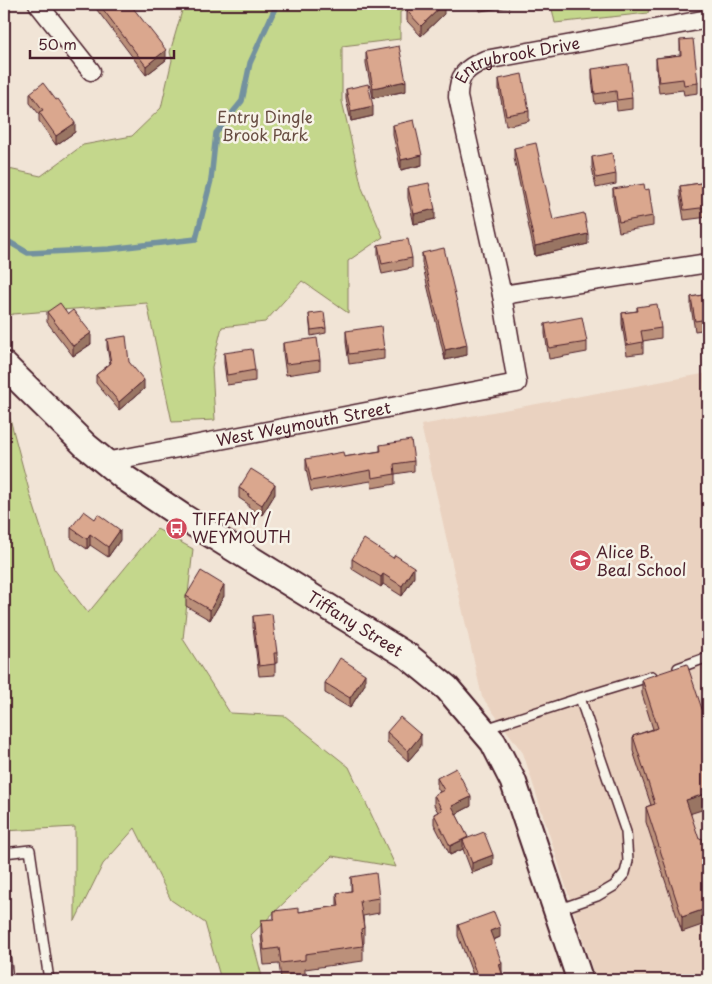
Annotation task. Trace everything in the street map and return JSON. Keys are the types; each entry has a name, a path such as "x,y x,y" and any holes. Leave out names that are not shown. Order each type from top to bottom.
{"main road":[{"name":"Tiffany Street","path":"4,365 105,462 167,507 409,657 437,678 484,730 502,759 519,797 580,980"}],"street":[{"path":"38,4 91,71"},
{"name":"Entrybrook Drive","path":"504,385 517,383 502,295 458,97 459,82 465,70 485,60 708,19"},
{"path":"502,295 708,263"},
{"name":"West Weymouth Street","path":"105,462 504,385"}],"lane":[{"path":"484,730 580,698 667,672 708,657"},
{"path":"557,910 597,896 614,886 625,873 628,861 626,832 580,698"},
{"path":"4,853 30,850 49,980"},
{"path":"4,946 8,980"}],"shaded area":[{"name":"Alice B. Beal School","path":"708,373 708,980 596,980 523,753 482,697 421,425"}],"green space":[{"name":"Entry Dingle Brook Park","path":"184,4 421,4 400,12 400,39 342,46 342,101 362,188 383,237 348,261 348,313 302,281 265,322 222,327 212,367 215,420 172,422 147,303 13,314 4,318 4,168 41,176 83,145 132,136 161,108 172,60 170,52"},
{"path":"551,4 650,4 648,13 555,23"},
{"path":"4,396 30,494 54,569 88,613 157,529 193,549 183,639 230,713 285,716 349,767 396,867 332,856 251,935 263,980 221,980 205,923 171,900 135,828 103,864 75,921 75,827 4,831"}],"building":[{"path":"99,4 130,4 166,50 146,66"},
{"path":"414,4 444,4 421,26 407,11"},
{"path":"693,39 698,83 684,85 683,79 659,82 656,58 681,55 680,40"},
{"path":"399,46 406,81 373,88 366,52"},
{"path":"628,64 632,98 617,100 616,91 595,94 592,69"},
{"path":"522,74 529,111 506,115 499,79"},
{"path":"43,83 56,100 58,99 75,123 56,136 39,112 43,110 30,93"},
{"path":"368,84 373,106 351,111 346,89"},
{"path":"414,120 422,155 401,160 393,125"},
{"path":"536,143 553,220 584,213 588,234 535,246 514,148"},
{"path":"612,153 616,174 596,178 592,157"},
{"path":"708,182 708,207 684,210 680,186"},
{"path":"429,183 435,209 414,214 408,187"},
{"path":"644,184 645,190 649,189 653,216 619,222 613,189"},
{"path":"408,239 412,258 382,264 378,245"},
{"path":"444,248 467,345 445,350 422,253"},
{"path":"708,294 708,319 695,321 691,297"},
{"path":"60,303 68,314 73,310 91,333 73,346 47,312"},
{"path":"657,304 661,328 641,331 643,342 627,345 622,313 638,311 637,307"},
{"path":"324,312 326,328 311,330 309,314"},
{"path":"582,317 587,342 549,348 545,324"},
{"path":"381,326 384,349 349,354 346,331"},
{"path":"126,336 129,362 144,380 119,402 96,375 111,363 107,339"},
{"path":"317,338 320,360 286,364 283,343"},
{"path":"252,349 255,370 227,375 224,353"},
{"path":"411,440 414,461 394,464 395,474 372,478 371,470 311,481 306,459 343,452 344,457 381,451 380,445"},
{"path":"251,469 275,484 262,505 239,488"},
{"path":"84,511 95,519 98,514 120,530 108,547 90,534 87,539 71,528"},
{"path":"364,539 393,558 395,555 414,567 402,586 383,574 381,577 352,559"},
{"path":"201,571 224,585 210,610 186,596"},
{"path":"272,614 277,653 274,653 275,664 259,666 253,616"},
{"path":"340,658 365,674 350,698 325,683"},
{"path":"687,664 705,718 708,717 708,793 686,800 699,839 702,838 705,845 708,844 708,908 682,917 646,807 655,804 633,736 658,728 642,679"},
{"path":"400,717 421,735 408,751 387,732"},
{"path":"456,768 471,797 452,806 468,837 450,846 434,814 442,810 434,795 444,790 437,778"},
{"path":"484,832 493,855 472,863 463,840"},
{"path":"376,873 379,898 360,901 364,928 361,929 363,946 305,954 305,960 281,963 279,948 264,950 261,920 274,919 274,911 299,908 299,912 339,906 337,893 352,891 351,877"},
{"path":"494,912 500,927 490,931 502,963 499,964 504,980 479,980 458,925"}],"waterway":[{"path":"4,239 28,253 109,249 196,239 211,180 216,133 242,101 250,63 277,4"}],"place":[{"name":"TIFFANY / WEYMOUTH","path":"176,528"},
{"name":"Alice B. Beal School","path":"580,561"}]}
